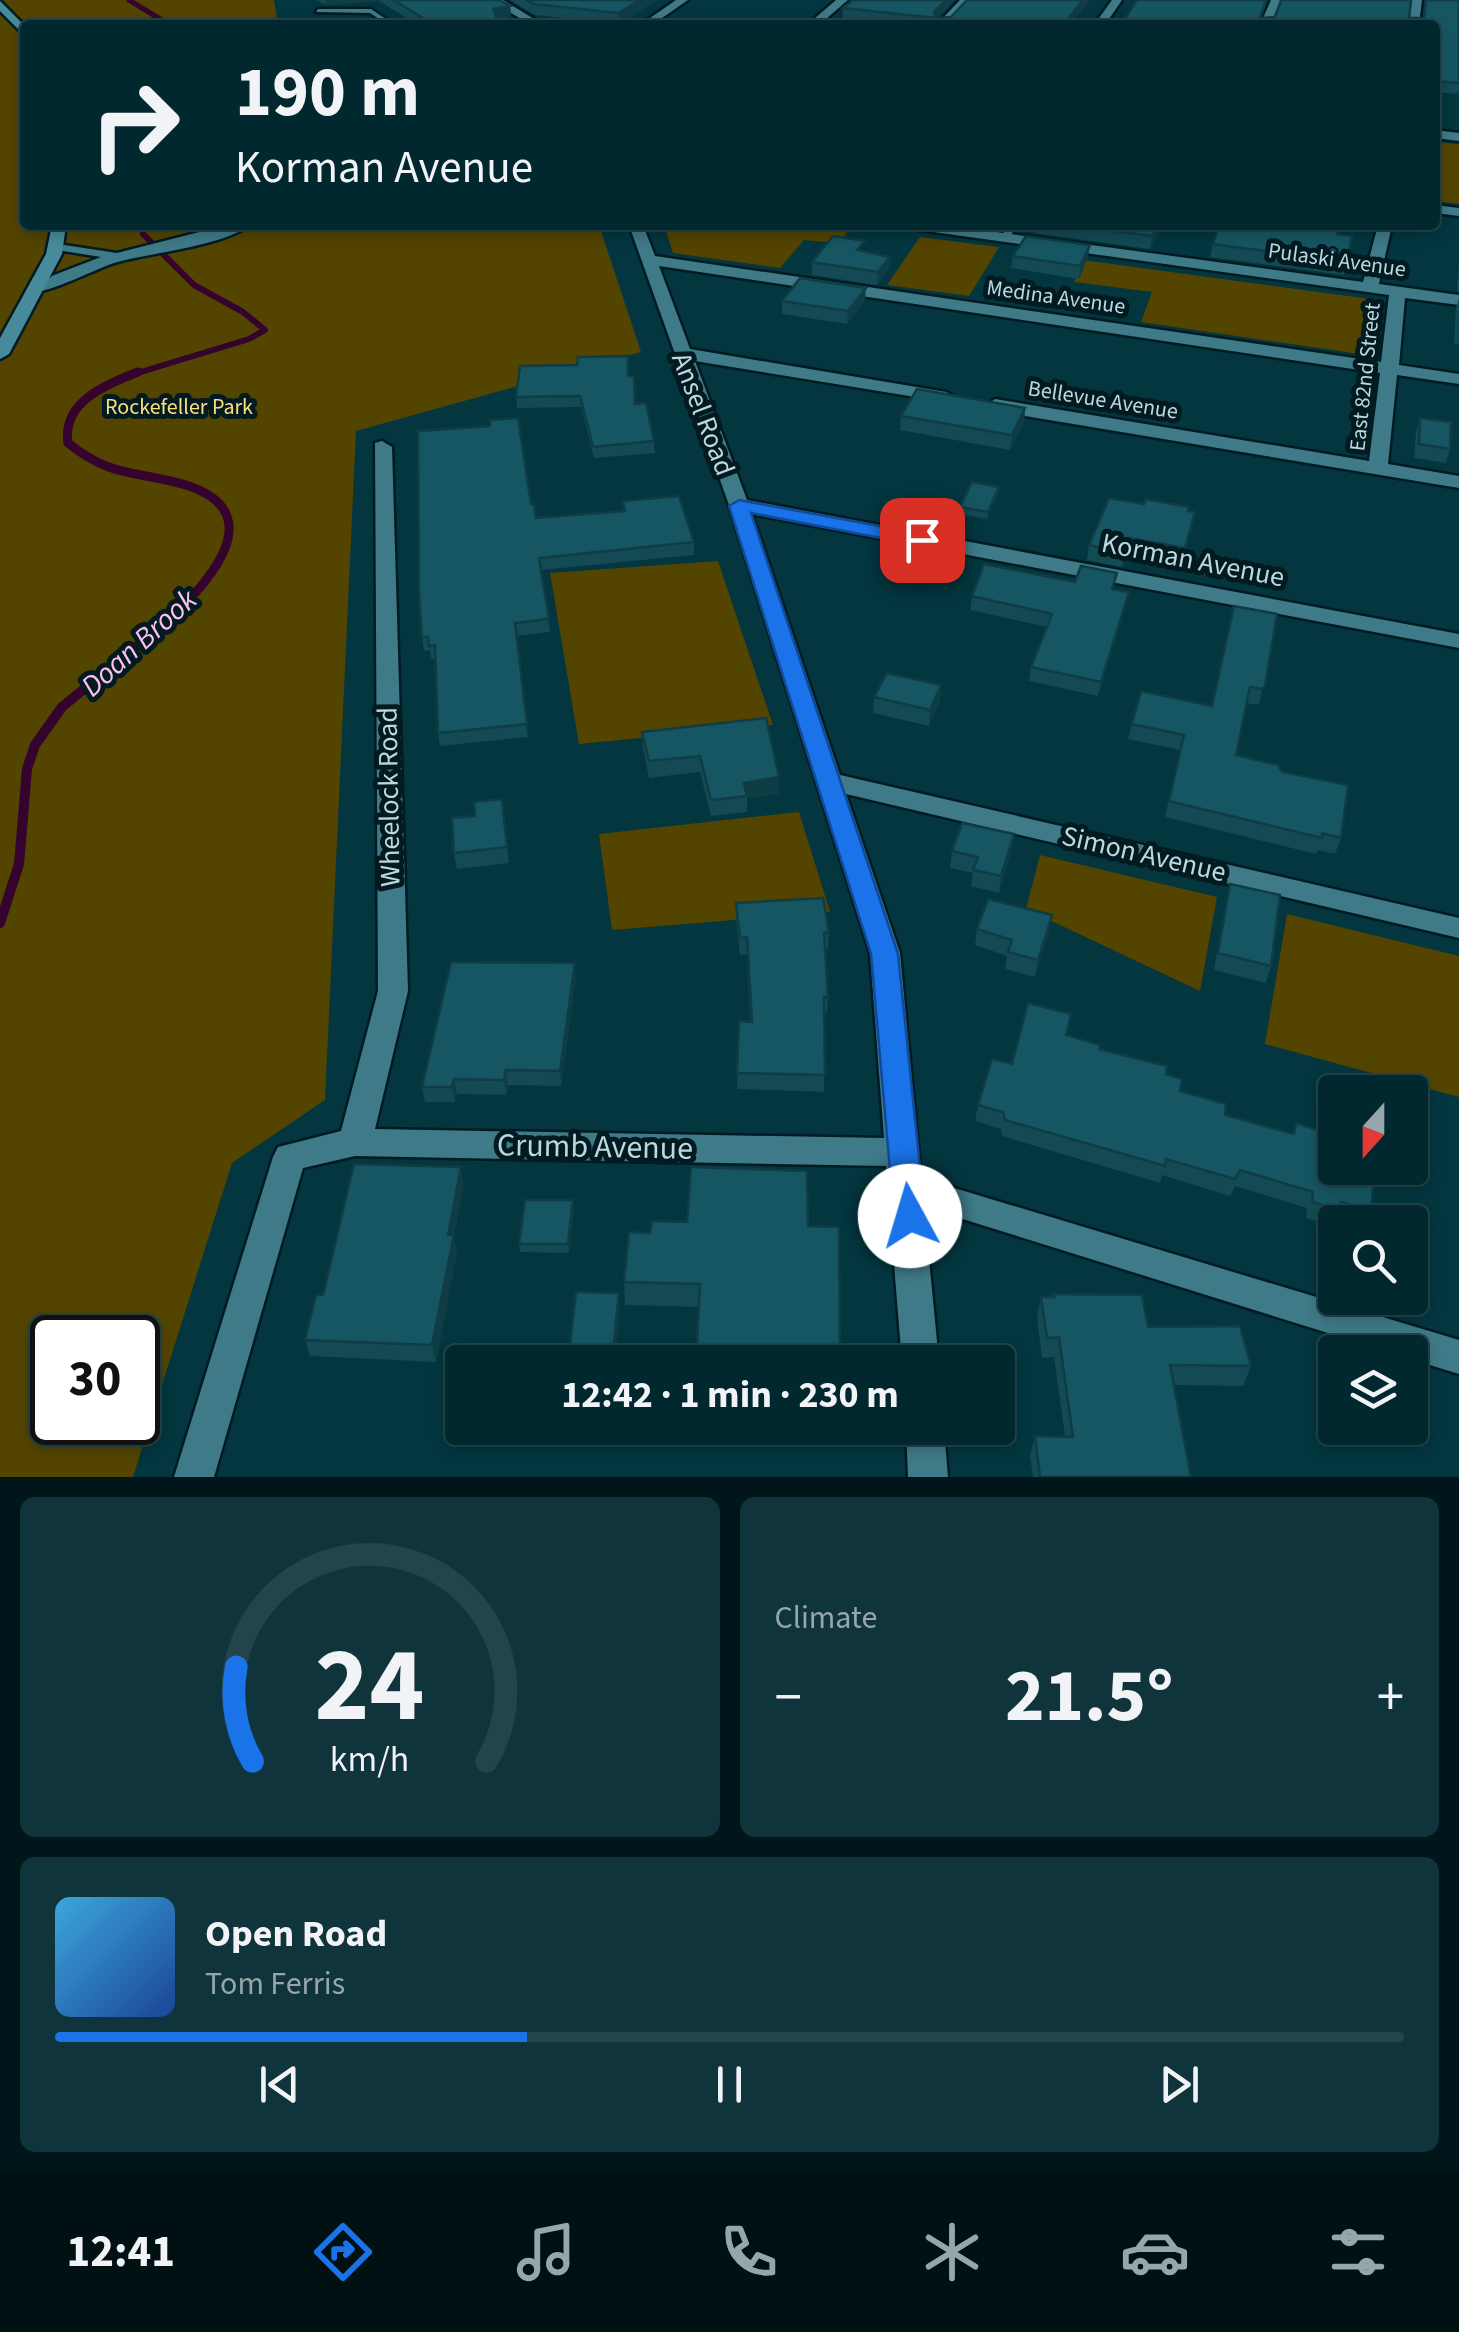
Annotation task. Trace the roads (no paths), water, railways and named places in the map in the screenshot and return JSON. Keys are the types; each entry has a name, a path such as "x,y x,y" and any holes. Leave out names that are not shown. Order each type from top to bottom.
{"main road":[{"path":"0,4 20,27"},
{"path":"0,354 35,291 56,246 58,230"}],"street":[{"path":"494,0 530,20"},
{"path":"653,20 683,0"},
{"path":"818,20 843,0"},
{"path":"946,20 966,0"},
{"path":"35,291 118,255 226,230"},
{"name":"Ansel Road","path":"637,230 739,506 885,954 919,1345"},
{"name":"East 82nd Street","path":"1370,288 1384,230"},
{"name":"Pulaski Avenue","path":"1009,231 1459,300"},
{"path":"56,246 118,255"},
{"name":"Medina Avenue","path":"646,260 1459,378"},
{"name":"East 82nd Street","path":"1378,469 1398,291"},
{"name":"Bellevue Avenue","path":"680,353 1459,482"},
{"name":"Wheelock Road","path":"355,1142 393,991 382,447"},
{"name":"Korman Avenue","path":"739,506 1459,641"},
{"name":"Simon Avenue","path":"828,781 1459,928"},
{"name":"Crumb Avenue","path":"194,1477 290,1157 355,1142 902,1152"},
{"path":"908,1188 1459,1357"},
{"path":"926,1445 928,1477"}],"lane":[{"path":"310,3 318,12 319,20"},
{"path":"318,12 372,11 385,20"}],"waterway":[{"name":"Doan Brook","path":"129,0 162,20"},
{"name":"Doan Brook","path":"131,375 249,339 265,330 243,312 194,285 143,230"},
{"name":"Doan Brook","path":"131,651 171,617 213,570 226,545 229,522 217,502 189,486 113,469 68,443 68,429 79,406 100,389 138,372"},
{"name":"Doan Brook","path":"0,923 19,864 27,769 35,745 62,707 134,648"}],"park label":[{"name":"Rockefeller Park","path":"179,407"}]}
